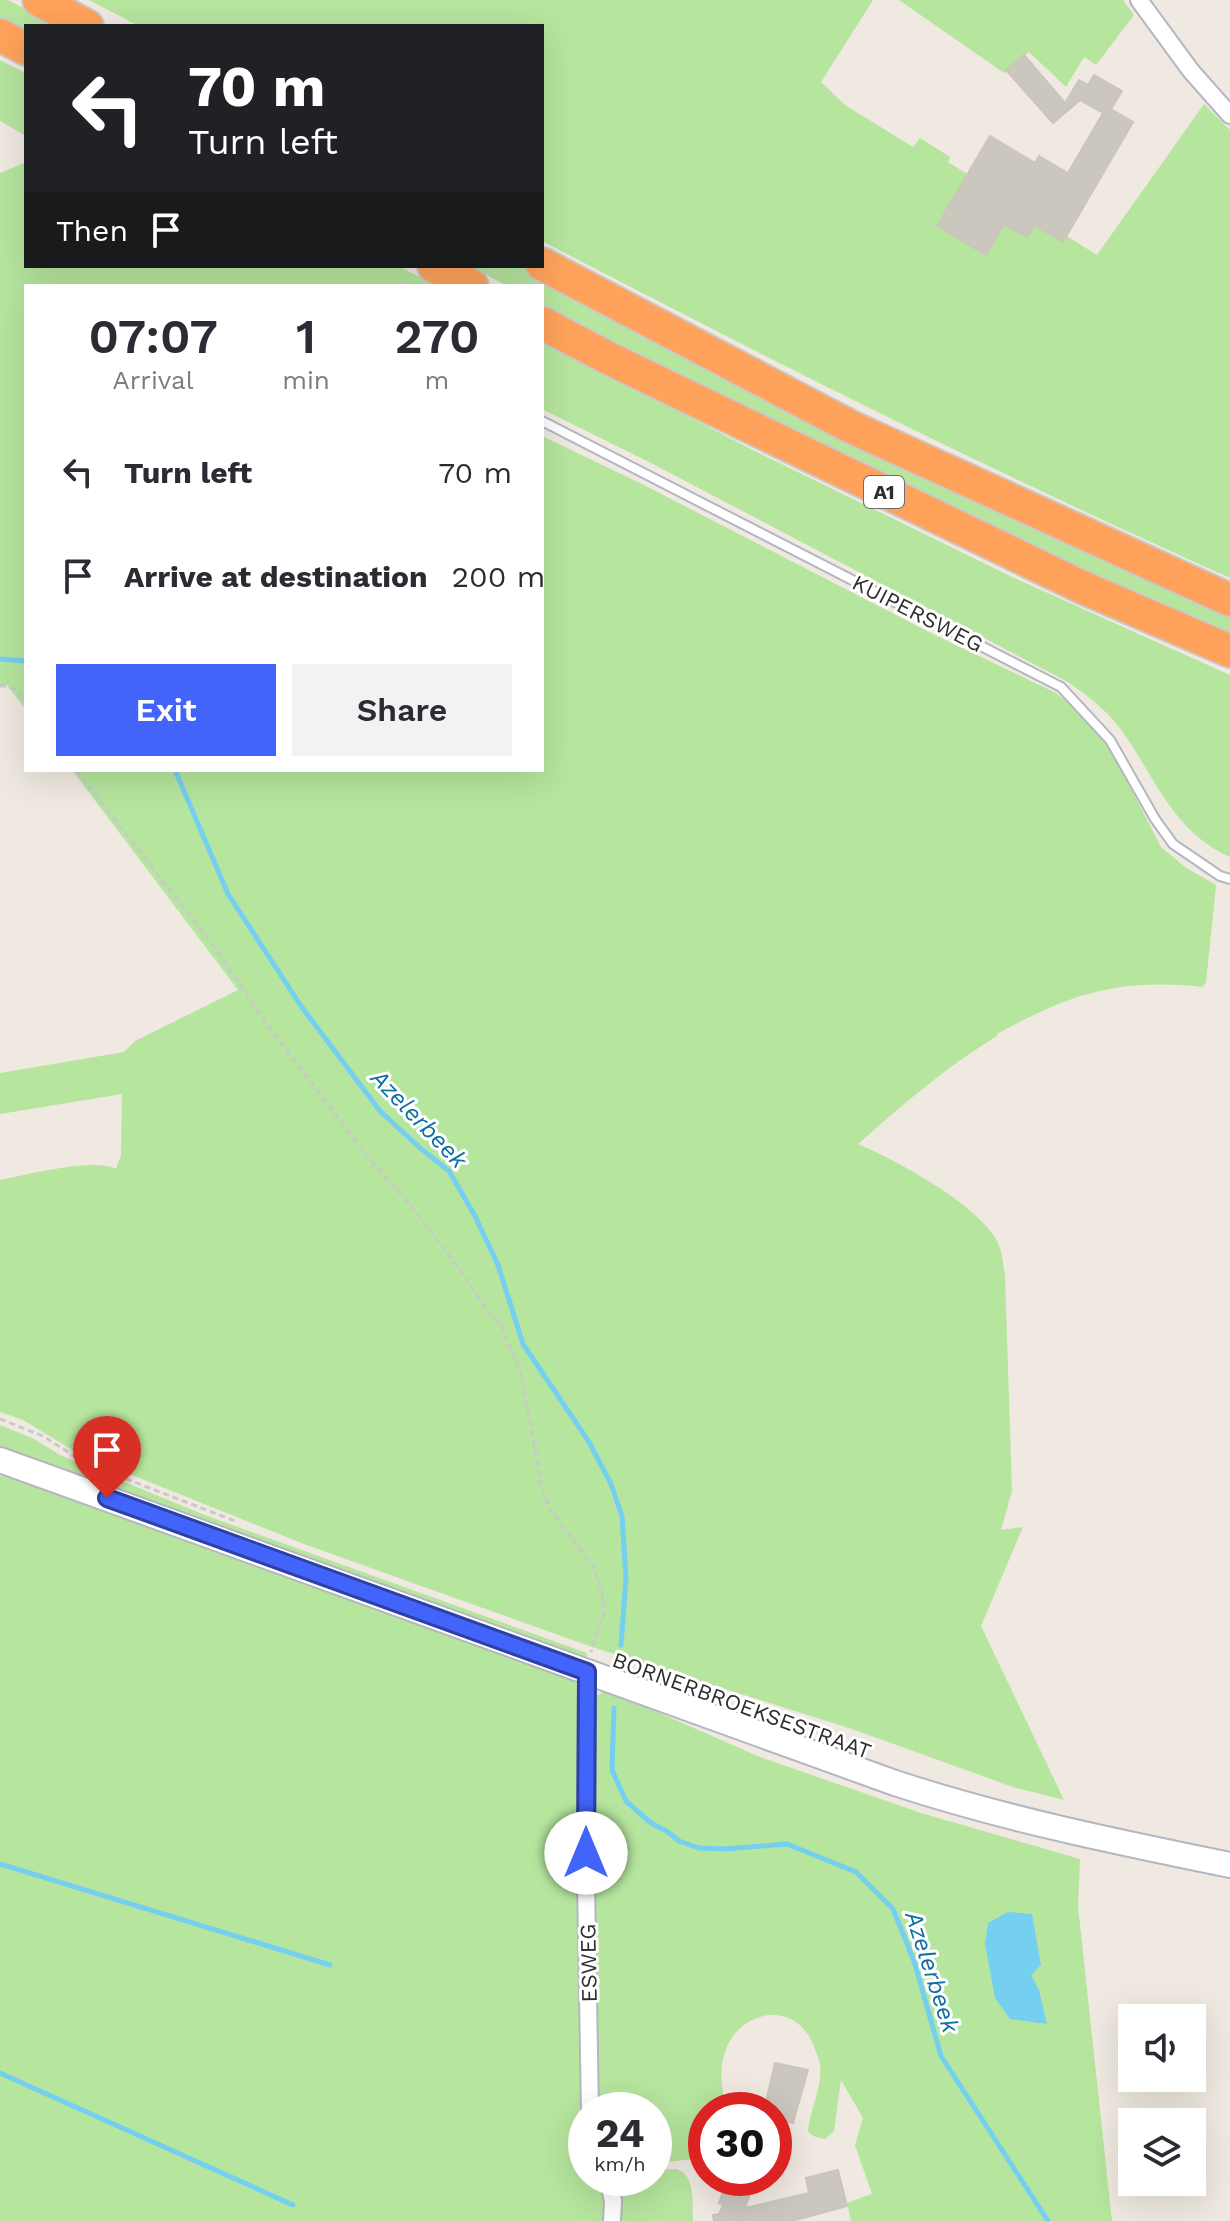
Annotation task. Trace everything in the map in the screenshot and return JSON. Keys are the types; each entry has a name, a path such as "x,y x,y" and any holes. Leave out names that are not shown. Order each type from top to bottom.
{"highway":[{"path":"39,0 83,24"},
{"path":"0,35 24,48"},
{"name":"A1","path":"544,265 849,426 1230,600"},
{"path":"438,268 468,284"},
{"name":"A1","path":"544,324 1070,582 1230,651"}],"main road":[{"name":"BORNERBROEKSESTRAAT","path":"0,1460 589,1661 895,1783 969,1807 1068,1832 1230,1865"}],"street":[{"path":"1139,0 1191,71 1230,115"},
{"name":"ESWEG","path":"589,1661 586,1883 590,2092"},
{"path":"612,2196 612,2221"}],"lane":[{"name":"KUIPERSWEG","path":"544,422 1061,687 1110,740 1155,819 1173,844 1220,876 1230,879"}],"path":[{"path":"0,685 15,689 24,700"},
{"path":"78,772 213,945 271,1030 380,1172 409,1203 488,1312 501,1324 522,1378 542,1489 550,1509 594,1568 602,1592 604,1613 589,1661"},
{"path":"0,1419 43,1436 79,1459 104,1470 239,1523"}],"green space":[{"path":"0,0 8,0 54,24 24,24 24,31 0,18"},
{"path":"89,0 873,0 821,82 845,105 913,147 920,138 950,157 948,162 1097,255 1204,104 1230,130 1230,578 883,415 544,242 544,24 135,24"},
{"path":"899,0 1123,0 1134,15 1096,65 1084,57 1066,87 1029,52 1004,73"},
{"path":"0,60 24,72 24,135 0,121"},
{"path":"24,163 24,268 402,268 433,284 24,284 24,707 7,685 0,688 0,173"},
{"path":"474,268 523,268 765,393 1230,615 1230,639 854,466 544,306 544,284 503,284"},
{"path":"544,342 753,450 1010,576 1230,675 1230,857 1210,846 1178,817 1119,727 1108,714 1068,682 544,410"},
{"path":"544,437 1056,693 1092,722 1108,744 1161,847 1185,867 1216,885 1206,983 1202,987 1119,987 1072,999 1023,1020 960,1060 858,1144 953,1197 986,1225 1000,1247 1005,1275 1012,1491 1001,1530 1023,1527 981,1626 1064,1800 1013,1787 852,1729 592,1647 304,1544 77,1453 23,1420 0,1412 0,1180 76,1166 116,1169 121,1155 122,1094 0,1114 0,1073 124,1052 135,1041 238,990 74,772 544,772"},
{"path":"0,1425 32,1438 62,1456 202,1514 587,1653 586,1662 0,1452"},
{"path":"0,1476 18,1478 564,1674 578,1685 585,2092 568,2092 568,2196 605,2196 608,2221 0,2221"},
{"path":"607,1690 760,1757 921,1813 1080,1859 1078,1906 1112,2221 851,2221 847,2203 872,2194 855,2145 863,2118 841,2080 834,2131 825,2139 808,2131 820,2081 820,2064 806,2031 794,2021 781,2016 767,2015 753,2019 731,2039 722,2068 723,2092 688,2092 688,2160 672,2161 672,2092 595,2092 591,1741 596,1696"},
{"path":"672,2169 683,2173 688,2180 688,2196 693,2199 693,2221 616,2221 616,2196 672,2196"}],"water":[{"path":"1008,1912 1032,1914 1041,1965 1031,1975 1039,1990 1047,2024 1010,2019 995,1998 985,1944 988,1923"}],"building":[{"path":"1024,55 1065,103 1079,80 1088,85 1094,75 1122,91 1111,109 1133,122 1063,242 1034,225 1027,237 1004,224 986,255 937,226 990,136 1035,163 1039,156 1068,173 1103,113 1080,100 1053,123 1006,70"},
{"path":"775,2063 808,2070 793,2123 792,2092 768,2092"},
{"path":"838,2170 847,2206 792,2221 714,2221 713,2215 719,2214 723,2205 719,2203 722,2196 749,2196 745,2208 809,2193 806,2178"}],"waterway":[{"name":"Azelerbeek","path":"0,659 24,661"},
{"name":"Azelerbeek","path":"176,772 228,894 301,1006 380,1111 449,1171 475,1216 498,1265 523,1344 589,1442 611,1484 622,1516 626,1578 621,1645"},
{"name":"Azelerbeek","path":"614,1708 612,1770 626,1801 651,1823 679,1841 699,1848 787,1844 856,1872 893,1909 914,1961 941,2056 1048,2221"},
{"path":"0,1864 330,1965"},
{"path":"0,2073 293,2205"}],"route":[{"path":"107,1498 587,1672 586,1853"}]}
